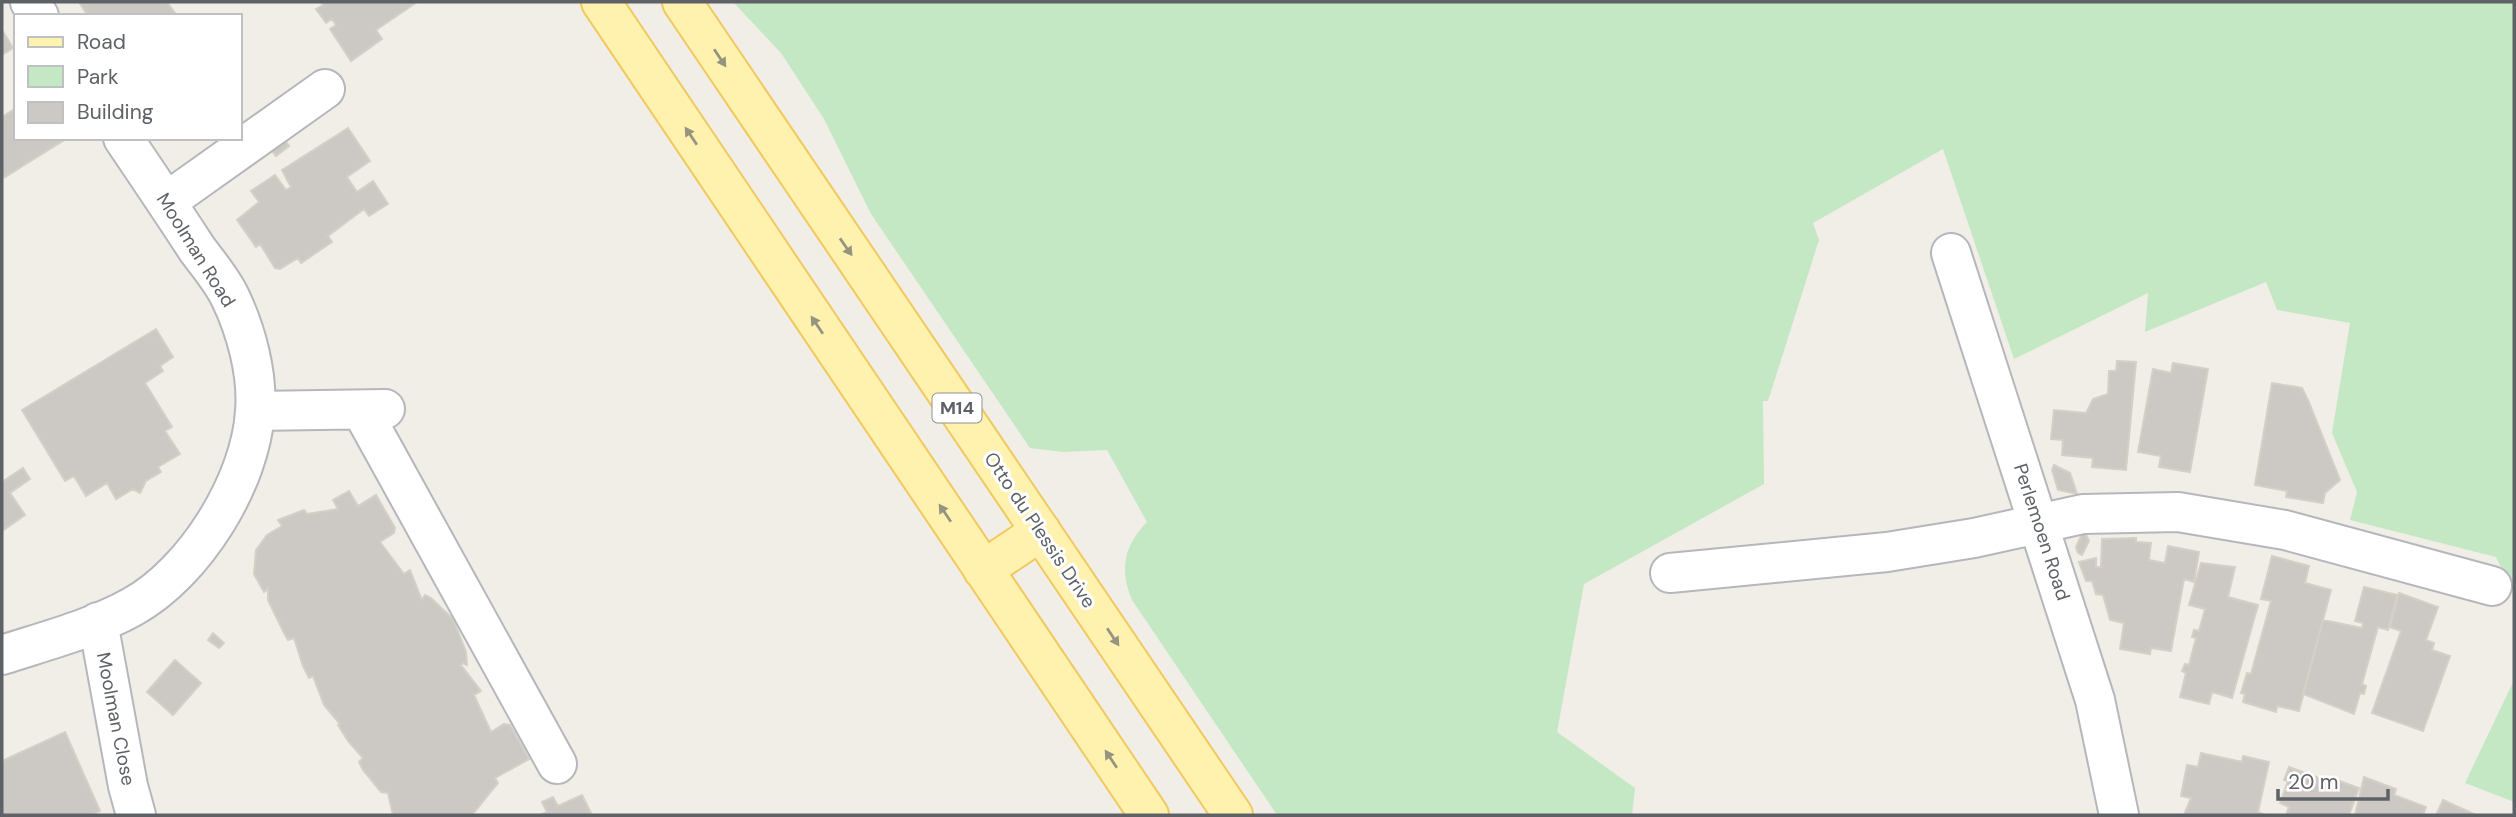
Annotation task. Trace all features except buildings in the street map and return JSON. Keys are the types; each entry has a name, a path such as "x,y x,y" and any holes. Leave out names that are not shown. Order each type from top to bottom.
{"main road":[{"path":"601,2 1149,815"},
{"name":"Otto du Plessis Drive","path":"682,2 1233,815"},
{"path":"983,570 1041,531"}],"street":[{"path":"166,202 325,89"},
{"name":"Moolman Road","path":"2,655 99,622 133,607 167,582 202,541 232,496 256,411 246,341 230,296 124,140"},
{"name":"Perlemoen Road","path":"1951,253 2095,700 2119,815"},
{"path":"256,411 374,410 557,764"},
{"path":"1670,573 1887,552 2083,514 2178,512 2285,530 2492,586"},
{"name":"Moolman Close","path":"99,622 128,786 136,815"}],"green space":[{"path":"733,2 2514,2 2514,593 2496,557 2350,520 2357,492 2332,433 2350,323 2277,310 2266,282 2145,332 2148,293 2014,359 1943,149 1813,223 1819,240 1768,401 1763,401 1764,484 1584,584 1557,732 1635,788 1632,815 1277,815 1132,600 1126,578 1126,558 1133,540 1147,522 1107,450 1063,452 1030,448 871,214 824,119 781,53"},
{"path":"2514,680 2514,802 2465,783"}]}
